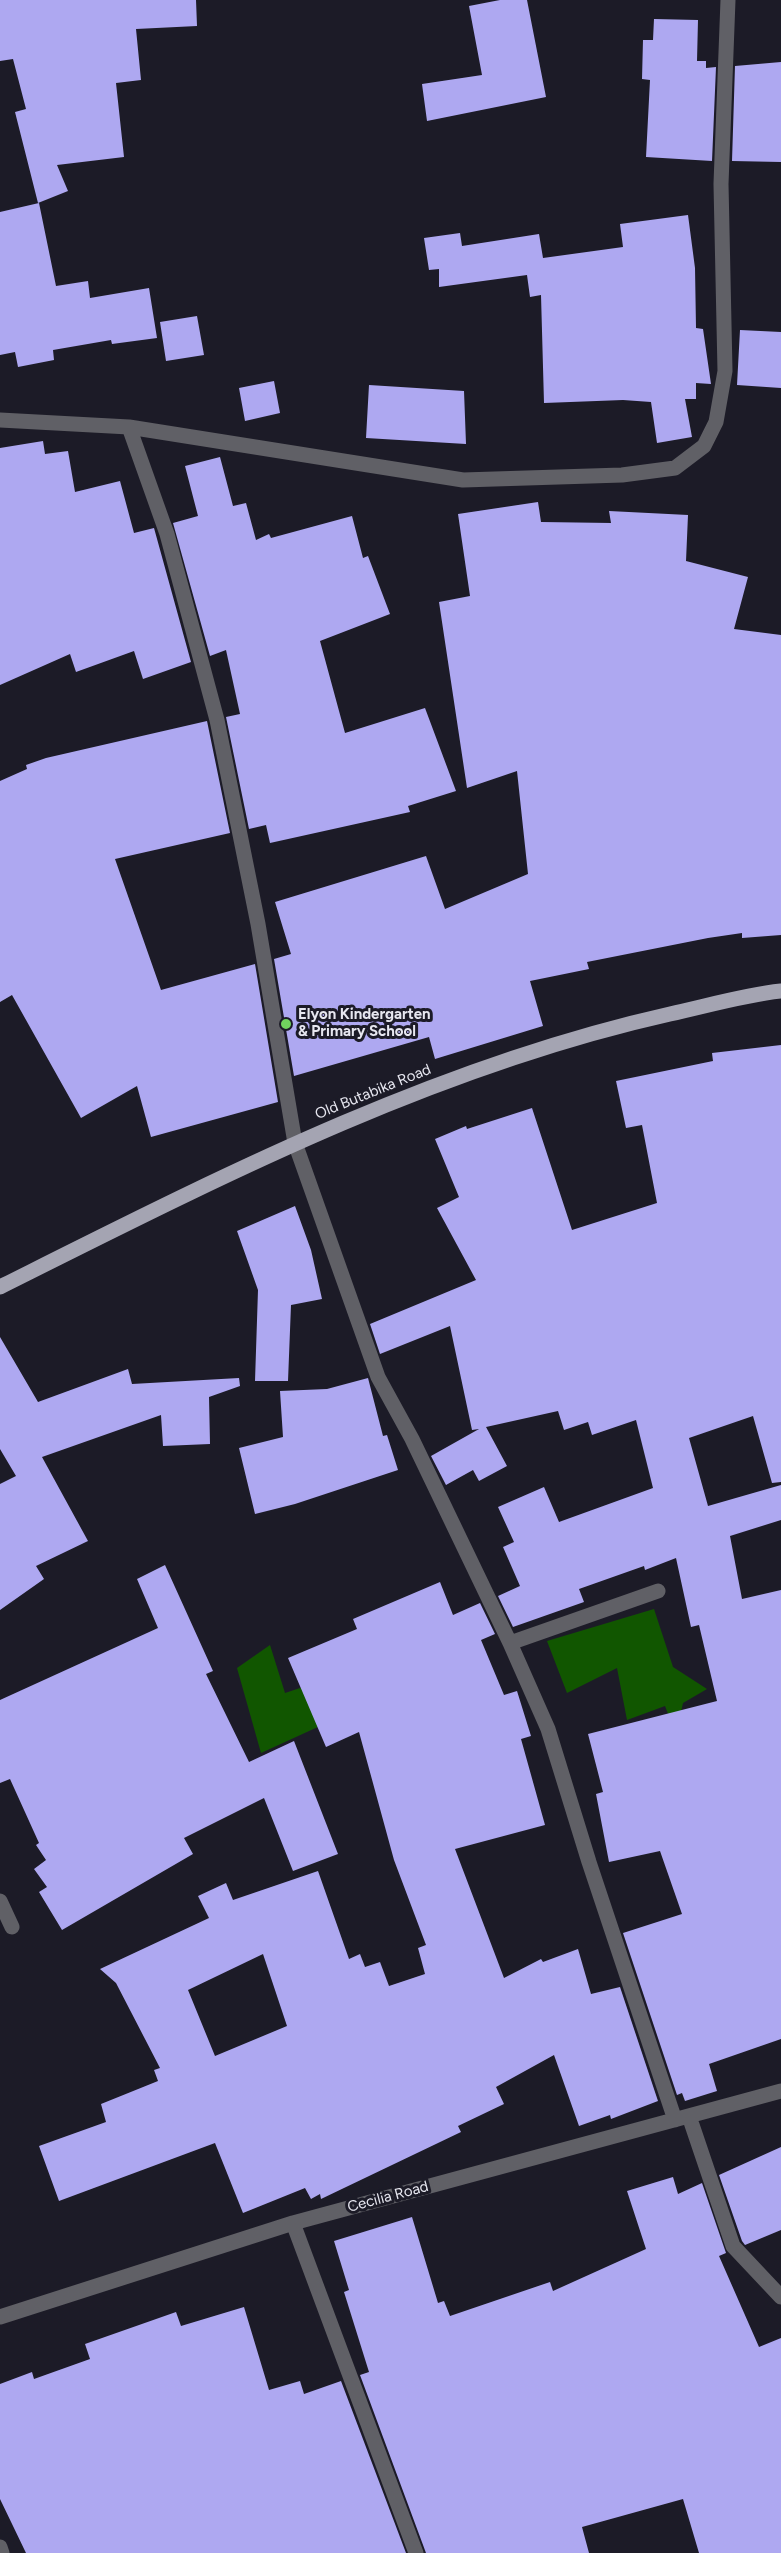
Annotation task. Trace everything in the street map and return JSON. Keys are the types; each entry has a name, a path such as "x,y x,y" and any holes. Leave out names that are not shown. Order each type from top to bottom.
{"main road":[{"name":"Old Butabika Road","path":"0,1287 295,1143 483,1068 598,1030 781,991"}],"street":[{"path":"0,420 129,427 463,480 622,475 675,468 705,446 716,422 725,371 721,184 728,0"},
{"path":"129,427 167,534 217,720 258,924 295,1143 378,1377 412,1439 510,1643 548,1729 589,1862 682,2118 733,2246 781,2297"},
{"path":"510,1643 658,1591"},
{"path":"0,1901 12,1927"},
{"name":"Cecilia Road","path":"0,2317 292,2223 781,2091"},
{"path":"292,2223 416,2553"},
{"path":"0,2547 2,2553"}],"green space":[{"path":"654,1609 673,1667 707,1689 683,1703 676,1734 665,1706 627,1720 617,1668 567,1693 547,1641"},
{"path":"270,1645 285,1693 306,1686 320,1726 261,1753 237,1668"}],"building":[{"path":"0,0 196,0 197,26 136,29 141,80 116,83 124,157 57,165 68,191 38,203 15,112 26,109 13,59 0,61"},
{"path":"500,0 527,0 546,97 427,121 422,84 482,75 469,6"},
{"path":"654,19 698,20 697,61 706,61 706,68 716,67 712,161 646,157 650,80 642,79 643,40 653,40"},
{"path":"781,62 781,162 732,161 735,66"},
{"path":"39,203 56,286 88,281 90,298 149,288 157,338 112,344 111,340 53,350 54,360 18,367 15,352 0,355 0,212"},
{"path":"688,215 695,268 696,328 703,329 711,384 696,383 696,399 685,399 692,437 657,443 651,402 623,400 544,403 541,295 530,297 527,275 439,287 439,269 429,270 424,238 460,233 462,246 539,234 543,258 623,247 620,224"},
{"path":"197,316 204,355 166,361 160,322"},
{"path":"740,330 781,332 781,388 737,385"},
{"path":"274,381 280,413 245,421 239,388"},
{"path":"369,385 464,391 466,444 366,438"},
{"path":"43,441 45,454 68,451 75,492 120,481 134,533 154,528 191,662 143,679 134,651 76,672 70,654 0,685 0,448"},
{"path":"220,457 233,506 246,503 256,540 269,534 271,538 352,516 363,558 368,556 390,614 320,641 345,733 425,708 456,791 408,806 410,812 270,843 266,825 249,829 226,717 240,714 226,650 210,656 173,523 198,516 185,466"},
{"path":"538,502 541,522 611,523 609,511 688,515 686,561 748,577 734,629 781,635 781,935 742,938 742,933 587,962 589,969 530,981 543,1026 435,1059 429,1037 294,1076 274,959 291,954 275,902 426,856 445,909 528,874 517,771 467,788 439,602 470,596 458,514"},
{"path":"207,721 230,833 115,859 161,990 255,964 278,1102 151,1137 137,1086 81,1118 12,995 0,1002 0,781 27,769 26,765 46,758"},
{"path":"781,1045 781,1482 772,1483 753,1416 689,1438 708,1506 781,1485 781,1520 730,1536 742,1599 781,1590 781,2039 709,2064 717,2091 685,2101 682,2093 677,2095 623,1933 682,1914 660,1851 609,1862 596,1794 603,1792 588,1734 717,1701 699,1625 691,1627 676,1558 645,1570 644,1566 579,1589 584,1602 513,1627 498,1596 520,1586 503,1547 514,1542 498,1507 544,1487 559,1522 653,1488 636,1420 592,1435 588,1422 564,1430 558,1411 486,1427 507,1466 479,1481 473,1470 446,1485 431,1456 479,1429 472,1430 450,1326 380,1354 370,1324 476,1280 437,1208 459,1197 435,1139 466,1126 467,1129 532,1108 572,1230 657,1203 642,1125 626,1128 616,1081 713,1061 712,1053"},
{"path":"295,1206 311,1250 322,1299 291,1305 288,1381 255,1381 258,1290 237,1231"},
{"path":"0,1337 38,1402 128,1369 132,1384 239,1378 240,1386 209,1397 210,1444 163,1446 161,1415 42,1457 88,1541 36,1566 44,1579 0,1610 0,1484 16,1476 0,1449"},
{"path":"368,1378 383,1436 387,1435 398,1470 295,1504 255,1514 239,1448 283,1437 280,1391 327,1389"},
{"path":"165,1565 213,1671 206,1674 249,1762 294,1741 338,1854 293,1871 264,1798 184,1838 193,1854 62,1930 39,1892 47,1887 34,1869 46,1860 36,1845 39,1843 10,1779 0,1783 0,1700 158,1628 137,1579"},
{"path":"440,1582 453,1615 480,1603 495,1634 481,1640 504,1695 517,1691 531,1736 521,1739 545,1825 455,1849 504,1978 541,1959 543,1962 578,1949 591,1994 620,1987 658,2101 611,2119 610,2115 579,2126 554,2055 496,2087 504,2104 458,2126 461,2132 321,2199 320,2194 311,2199 305,2188 243,2213 215,2143 59,2201 39,2146 106,2122 101,2104 158,2081 154,2070 160,2068 116,1983 100,1969 209,1918 198,1896 226,1883 233,1900 318,1871 349,1959 360,1954 365,1967 380,1962 389,1986 425,1974 418,1948 426,1945 394,1860 359,1732 326,1747 288,1658 357,1629 353,1619","holes":["263,1954 287,2026 215,2056 188,1990"]},
{"path":"781,2147 781,2230 745,2245 719,2175"},
{"path":"673,2177 678,2194 702,2183 726,2253 719,2256 759,2347 781,2338 781,2553 699,2553 683,2499 582,2527 589,2553 426,2553 360,2375 369,2372 344,2292 349,2290 334,2241 412,2217 438,2303 444,2301 450,2316 550,2282 553,2291 646,2249 627,2191"},
{"path":"244,2307 269,2390 300,2381 304,2394 341,2381 406,2553 26,2553 0,2499 0,2384 32,2372 34,2379 90,2359 85,2344 176,2312 181,2326"}],"place":[{"name":"Elyon Kindergarten & Primary School","path":"286,1024"}]}
